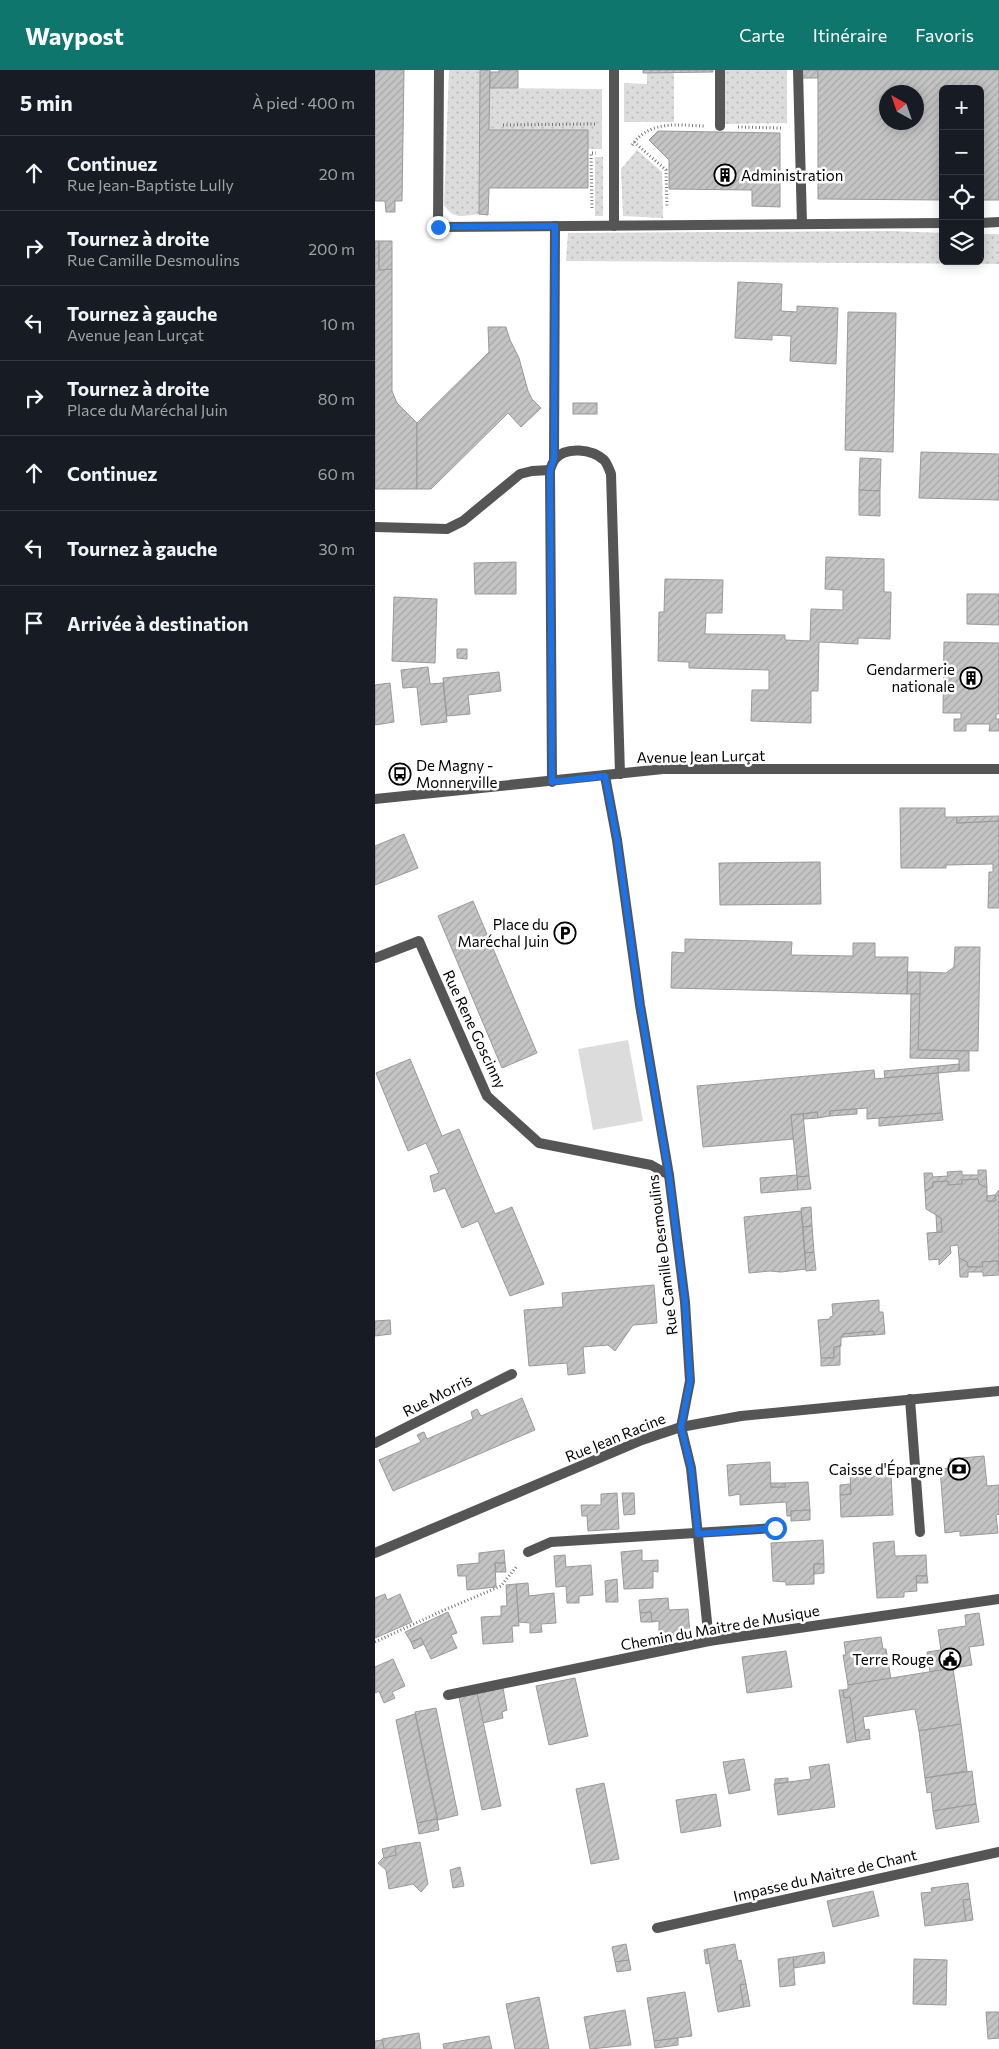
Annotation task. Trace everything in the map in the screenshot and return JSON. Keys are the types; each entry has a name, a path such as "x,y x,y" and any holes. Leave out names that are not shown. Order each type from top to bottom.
{"street":[{"path":"439,70 438,227 939,223"},
{"path":"614,70 614,226"},
{"path":"720,70 720,126"},
{"path":"798,70 802,224"},
{"path":"984,222 999,222"},
{"path":"552,782 550,470 554,459 555,226"},
{"path":"554,459 564,452 580,450 595,453 605,461 611,474 620,774"},
{"path":"375,527 447,529 463,521 520,474 533,470 550,470"},
{"name":"Avenue Jean Lurçat","path":"375,799 663,769 999,769"},
{"name":"Rue Camille Desmoulins","path":"605,776 617,840 640,1005 669,1176 685,1302 690,1381 681,1427 691,1468 709,1641"},
{"name":"Rue Rene Goscinny","path":"375,958 419,941 487,1096 539,1143 651,1165 669,1176"},
{"name":"Rue Morris","path":"375,1443 512,1374"},
{"name":"Rue Jean Racine","path":"375,1553 642,1440 681,1427 741,1416 999,1391"},
{"path":"910,1399 920,1532"},
{"path":"528,1552 551,1542 775,1528"},
{"name":"Chemin du Maitre de Musique","path":"448,1695 709,1641 999,1599"},
{"name":"Impasse du Maitre de Chant","path":"657,1928 999,1852"}],"path":[{"path":"503,125 614,124"},
{"path":"614,172 634,142 649,129 665,124 799,129"},
{"path":"634,142 666,170 667,225"},
{"path":"375,1642 501,1586 528,1552"}],"shaded area":[{"path":"449,70 480,70 479,214 455,215 444,205"},
{"path":"725,70 787,70 787,123 725,124"},
{"path":"647,72 674,72 674,122 624,122 624,83 647,84"},
{"path":"490,88 602,89 602,149 588,149 588,130 489,130"},
{"path":"637,150 662,172 663,218 623,216 621,169"},
{"path":"595,157 603,157 603,216 595,216"},
{"path":"891,231 939,233 939,264 566,261 568,233"},
{"path":"984,234 999,234 999,264 984,264"},
{"path":"628,1040 643,1121 593,1130 578,1049"}],"building":[{"path":"375,70 404,70 402,201 395,201 395,212 386,212 385,201 375,201"},
{"path":"480,70 490,70 489,130 588,130 588,188 489,188 488,215 479,214"},
{"path":"499,70 518,70 518,88 490,88 490,72 499,72"},
{"path":"643,70 713,70 713,72 643,73"},
{"path":"800,70 818,70 818,78 800,78"},
{"path":"818,70 999,70 999,200 984,200 984,85 939,85 939,200 818,199"},
{"name":"Administration","path":"658,131 780,133 780,207 752,206 752,190 669,189 669,160 649,140"},
{"path":"375,241 379,241 379,270 392,269 392,391 397,403 417,423 417,489 375,489"},
{"path":"379,241 392,241 392,269 379,270"},
{"path":"738,282 782,284 781,311 797,312 797,306 838,308 836,364 790,361 791,336 772,335 772,340 735,338"},
{"path":"848,312 896,313 893,452 845,450"},
{"path":"488,327 506,327 519,358 528,391 532,399 541,408 521,427 508,413 431,489 417,489 417,423 489,352"},
{"path":"573,403 597,403 597,414 573,414"},
{"path":"921,452 999,454 999,500 919,498"},
{"path":"860,458 881,459 880,491 859,490"},
{"path":"859,490 880,491 880,516 859,515"},
{"path":"826,557 884,559 884,592 891,592 890,639 858,638 858,644 819,642 818,691 811,691 811,723 751,721 752,690 769,690 769,670 689,668 689,662 658,661 659,612 664,612 665,579 723,580 722,613 706,613 705,634 785,635 785,640 810,641 811,609 843,610 843,590 825,589"},
{"path":"516,562 516,594 475,594 474,563"},
{"path":"967,594 999,594 999,625 967,624"},
{"path":"394,597 437,599 435,663 392,661"},
{"name":"Gendarmerie nationale","path":"944,642 999,643 999,714 996,714 996,719 999,719 999,731 989,731 990,724 966,724 966,731 954,731 954,719 961,719 961,713 943,713"},
{"path":"457,649 467,649 467,659 457,658"},
{"path":"428,667 430,684 443,683 447,722 421,725 417,687 403,688 401,670"},
{"path":"499,672 501,691 468,695 470,714 447,716 443,678"},
{"path":"390,683 394,722 375,725 375,685"},
{"path":"900,808 945,808 945,817 957,817 957,823 999,821 999,908 988,908 989,872 993,872 993,864 946,865 946,868 901,868"},
{"path":"999,816 999,821 957,823 957,817"},
{"path":"404,834 418,868 375,885 375,846"},
{"path":"820,862 821,904 720,905 719,863"},
{"path":"473,901 537,1053 502,1068 438,916"},
{"path":"685,939 792,942 791,955 853,956 853,943 875,943 875,957 908,957 907,994 671,988 672,952 685,953"},
{"path":"955,947 980,947 978,1051 918,1050 920,972 946,973 954,967"},
{"path":"908,972 920,972 920,994 907,994"},
{"path":"911,994 920,994 918,1050 969,1051 969,1071 959,1071 959,1059 910,1058"},
{"path":"410,1059 442,1136 459,1129 495,1214 512,1207 544,1284 510,1296 478,1221 462,1228 445,1188 434,1192 430,1176 439,1173 426,1143 408,1151 376,1073"},
{"path":"959,1064 959,1071 938,1073 938,1066"},
{"path":"938,1066 938,1073 885,1078 884,1071"},
{"path":"874,1070 875,1079 938,1073 942,1113 867,1119 867,1108 830,1111 830,1116 818,1118 817,1112 791,1115 794,1139 703,1147 697,1086"},
{"path":"857,1109 857,1114 830,1116 830,1111"},
{"path":"817,1112 818,1118 804,1119 803,1114"},
{"path":"942,1113 943,1120 879,1126 879,1118"},
{"path":"803,1114 809,1176 797,1177 791,1115"},
{"path":"978,1170 986,1170 987,1188 979,1184 978,1179 962,1180 962,1184 948,1185 948,1181 933,1182 933,1187 925,1191 924,1173 932,1173 933,1177 948,1176 947,1172 962,1171 962,1175 978,1175"},
{"path":"797,1175 798,1190 761,1193 760,1178"},
{"path":"809,1176 811,1189 798,1190 797,1177"},
{"path":"978,1179 979,1184 987,1188 987,1201 995,1201 995,1195 999,1190 999,1265 998,1261 982,1262 983,1267 968,1267 967,1262 959,1258 958,1245 950,1246 951,1253 939,1265 939,1259 929,1260 927,1233 942,1232 941,1218 926,1209 925,1191 933,1187 933,1182 948,1181 948,1185 962,1184 962,1180"},
{"path":"995,1195 995,1201 987,1201 987,1196"},
{"path":"811,1207 812,1226 803,1227 801,1208"},
{"path":"801,1211 806,1269 749,1273 744,1217"},
{"path":"936,1215 941,1218 942,1232 937,1232"},
{"path":"812,1226 814,1252 805,1253 803,1227"},
{"path":"814,1252 816,1270 806,1271 805,1253"},
{"path":"959,1258 967,1262 968,1267 983,1267 982,1262 998,1261 999,1275 983,1276 983,1272 968,1272 968,1277 960,1277"},
{"path":"654,1285 657,1323 633,1325 615,1351 608,1345 583,1347 585,1373 568,1375 567,1363 529,1366 524,1310 563,1307 562,1293"},
{"path":"879,1300 879,1312 883,1312 885,1334 874,1335 873,1331 843,1334 841,1346 834,1347 834,1358 821,1358 818,1320 830,1319 833,1316 832,1304"},
{"path":"390,1320 391,1334 375,1336 375,1321"},
{"path":"873,1331 874,1335 843,1337 843,1334"},
{"path":"840,1346 840,1365 821,1366 821,1358 834,1358 834,1347"},
{"path":"522,1398 535,1430 393,1491 379,1460 421,1442 417,1435 421,1433 424,1432 427,1439 473,1419 471,1412 477,1409 481,1416"},
{"path":"984,1456 987,1486 999,1485 999,1514 996,1515 998,1533 960,1536 960,1531 945,1533 940,1469 951,1468 950,1459"},
{"path":"770,1462 771,1487 785,1487 785,1483 808,1482 810,1510 791,1511 791,1516 787,1516 786,1502 740,1505 740,1494 729,1496 727,1465"},
{"path":"880,1472 880,1476 891,1475 893,1515 841,1517 840,1495 851,1494 850,1474"},
{"path":"771,1483 785,1483 785,1487 771,1487"},
{"path":"850,1484 851,1494 840,1495 840,1485"},
{"path":"617,1493 619,1529 588,1531 587,1516 582,1516 581,1505 601,1505 601,1494"},
{"path":"622,1493 634,1493 635,1514 624,1515"},
{"path":"810,1510 810,1520 791,1521 791,1511"},
{"path":"823,1540 824,1564 814,1564 814,1584 786,1585 786,1582 773,1581 771,1543"},
{"path":"894,1541 895,1556 926,1555 927,1576 916,1576 917,1591 904,1592 904,1597 877,1598 873,1543"},
{"path":"504,1550 505,1563 495,1563 496,1587 467,1590 466,1576 458,1576 457,1565 479,1563 479,1553"},
{"path":"642,1550 642,1561 658,1560 658,1572 653,1571 653,1588 624,1589 621,1552"},
{"path":"565,1555 566,1567 591,1565 593,1595 579,1596 579,1603 567,1603 566,1586 556,1587 554,1556"},
{"path":"495,1563 505,1563 506,1572 496,1572"},
{"path":"814,1564 824,1564 824,1573 814,1574"},
{"path":"916,1576 927,1576 928,1583 917,1583"},
{"path":"617,1579 618,1602 606,1602 605,1581"},
{"path":"528,1583 529,1596 554,1593 556,1623 541,1624 542,1632 530,1633 530,1623 519,1622 516,1584"},
{"path":"516,1584 519,1626 512,1626 513,1642 483,1644 481,1617 501,1616 501,1606 507,1606 506,1585"},
{"path":"385,1594 387,1600 400,1594 412,1622 375,1638 375,1598"},
{"path":"668,1598 669,1610 688,1609 690,1635 659,1636 659,1621 652,1622 651,1612 640,1613 639,1600"},
{"path":"448,1612 457,1633 451,1635 457,1648 431,1659 421,1638 411,1642 405,1632"},
{"path":"651,1612 652,1622 641,1622 640,1613"},
{"path":"979,1613 984,1645 969,1647 972,1665 930,1672 927,1652 941,1650 938,1630 966,1626 965,1615"},
{"path":"881,1637 883,1649 886,1649 891,1679 848,1685 843,1655 846,1655 844,1642"},
{"path":"421,1638 424,1644 414,1649 411,1642"},
{"path":"786,1651 792,1687 747,1693 742,1657"},
{"path":"393,1659 405,1686 392,1692 395,1698 384,1703 379,1691 375,1693 375,1667"},
{"path":"953,1668 961,1724 919,1731 915,1709 863,1717 865,1730 869,1729 870,1739 856,1741 850,1697 844,1698 843,1690 848,1689 848,1685"},
{"path":"575,1678 588,1736 549,1745 536,1686"},
{"path":"503,1688 507,1710 502,1712 503,1718 483,1723 477,1693"},
{"path":"839,1690 843,1690 844,1698 850,1697 856,1741 847,1743"},
{"path":"477,1693 501,1806 482,1810 459,1697"},
{"path":"436,1708 458,1815 438,1820 415,1712"},
{"path":"415,1714 437,1819 417,1823 396,1720"},
{"path":"961,1724 967,1771 925,1778 919,1731"},
{"path":"744,1759 750,1790 729,1794 723,1762"},
{"path":"829,1764 835,1807 778,1815 774,1784 811,1779 809,1767"},
{"path":"972,1771 976,1804 933,1811 931,1792 927,1793 925,1778"},
{"path":"788,1778 788,1782 775,1784 775,1779"},
{"path":"604,1783 619,1859 591,1864 576,1789"},
{"path":"716,1794 721,1826 681,1833 676,1800"},
{"path":"976,1804 979,1822 936,1829 933,1811"},
{"path":"437,1819 439,1830 419,1834 417,1823"},
{"path":"420,1842 428,1884 421,1892 413,1884 389,1889 386,1870 378,1863 384,1857 396,1855 395,1846"},
{"path":"395,1846 396,1855 384,1858 382,1849"},
{"path":"460,1867 464,1886 453,1888 450,1870"},
{"path":"968,1883 970,1899 963,1900 966,1921 925,1926 921,1893 932,1892 931,1888"},
{"path":"873,1891 879,1916 833,1927 827,1901"},
{"path":"970,1899 973,1920 966,1921 963,1900"},
{"path":"626,1944 629,1960 615,1962 612,1947"},
{"path":"735,1944 738,1961 741,1960 746,1984 740,1985 744,2007 718,2012 707,1949"},
{"path":"707,1949 709,1963 706,1964 704,1950"},
{"path":"824,1952 825,1963 794,1968 793,1957"},
{"path":"793,1957 795,1985 780,1987 778,1959"},
{"path":"914,1959 947,1960 946,2005 913,2004"},
{"path":"629,1960 631,1970 617,1972 615,1962"},
{"path":"746,1984 750,2006 744,2007 740,1985"},
{"path":"685,1992 692,2036 654,2041 647,1998"},
{"path":"539,1997 549,2049 515,2049 506,2004"},
{"path":"625,2010 631,2045 590,2049 584,2017"},
{"path":"986,2012 999,2012 999,2038 988,2039"},
{"path":"419,2033 421,2049 384,2049 382,2039"},
{"path":"489,2036 492,2049 444,2049 443,2044"},
{"path":"678,2038 678,2045 655,2048 654,2041"},
{"path":"382,2040 384,2049 375,2049 375,2041"}],"place":[{"name":"Administration","path":"725,175"},
{"name":"Gendarmerie nationale","path":"971,678"},
{"name":"De Magny - Monnerville","path":"400,774"},
{"name":"Place du Maréchal Juin","path":"565,933"},
{"name":"Caisse d'Épargne","path":"959,1469"},
{"name":"Terre Rouge","path":"950,1659"}],"route":[{"path":"438,227 555,226 554,459 550,470 552,782 605,776 617,840 640,1005 669,1176 685,1302 690,1381 681,1427 691,1468 698,1534 775,1528"}]}
